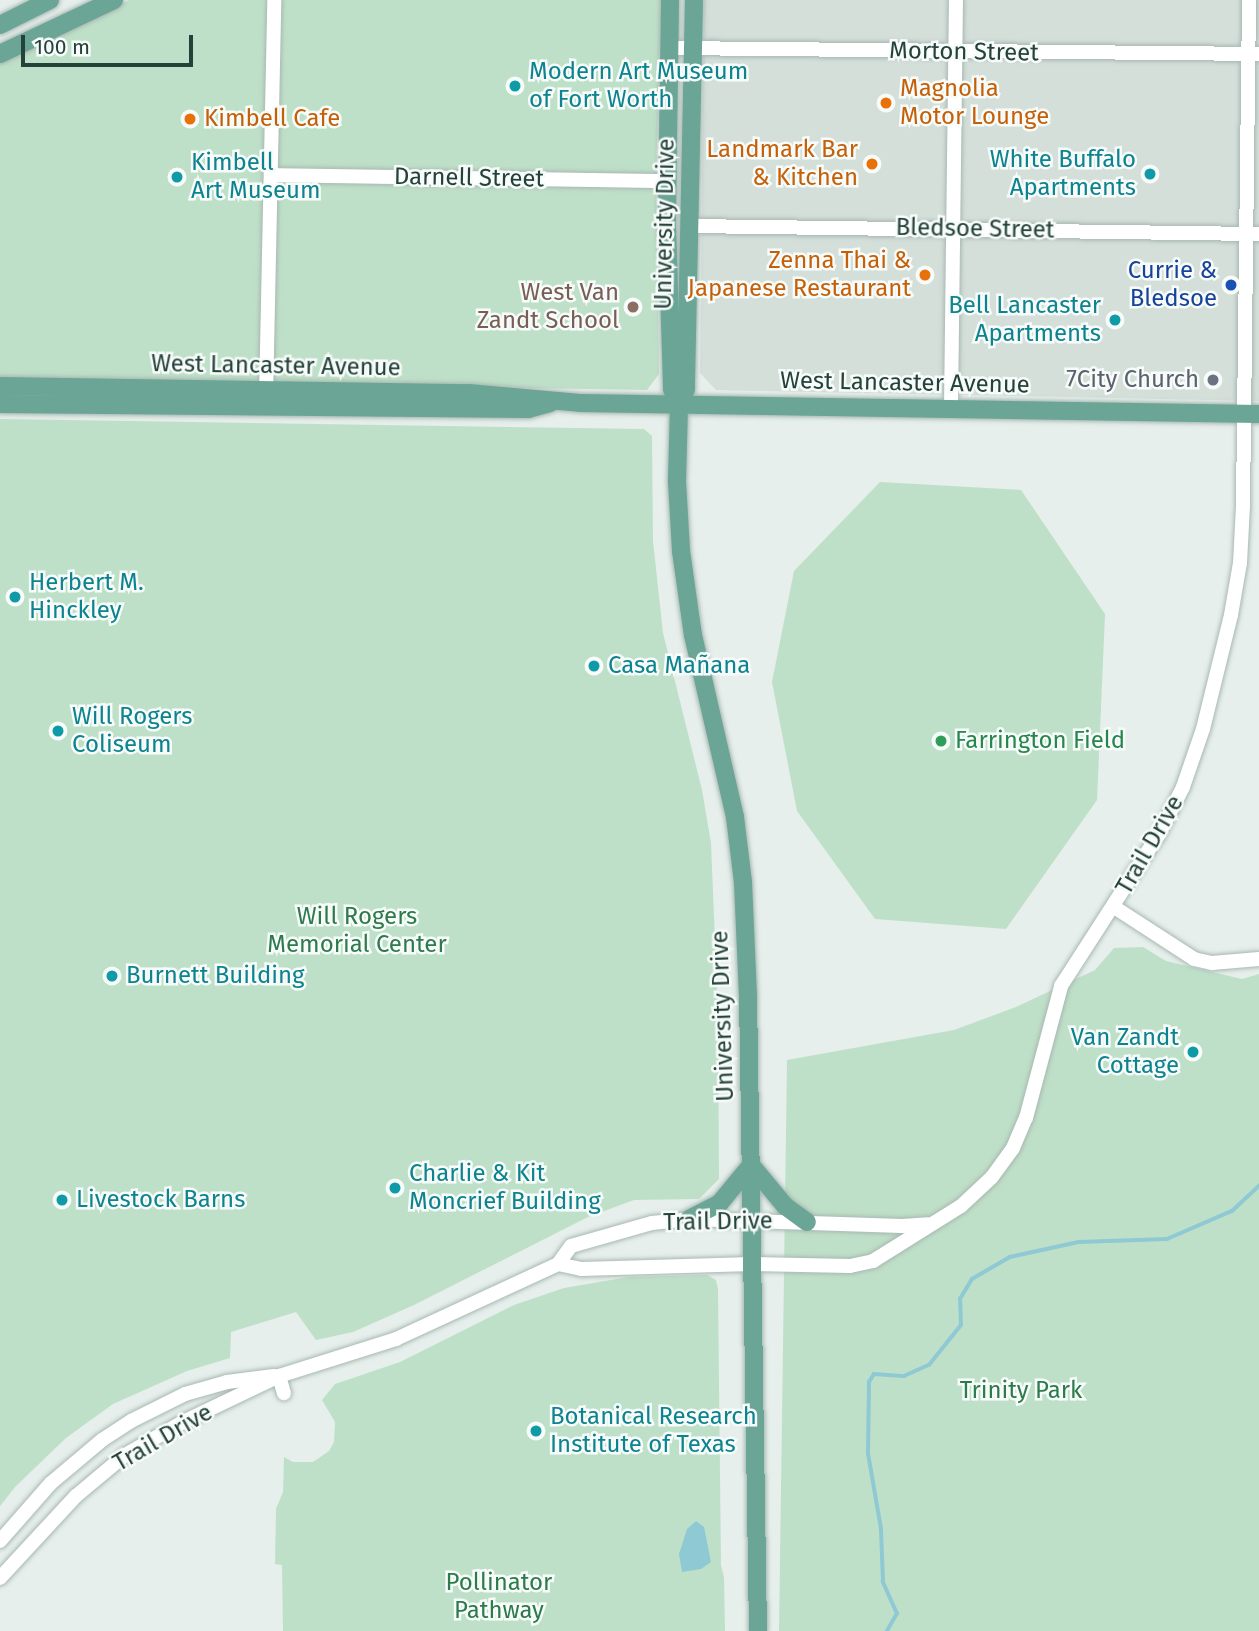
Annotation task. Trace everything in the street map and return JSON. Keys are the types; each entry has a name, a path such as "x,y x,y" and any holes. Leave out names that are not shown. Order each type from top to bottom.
{"main road":[{"path":"0,25 50,0"},
{"path":"61,0 71,20"},
{"name":"University Drive","path":"670,0 666,181 672,389 679,405"},
{"name":"University Drive","path":"694,0 686,390 679,405 677,481 681,551 693,635 735,817 743,882 751,1165 758,1631"},
{"path":"0,54 105,2"},
{"path":"666,181 690,226"},
{"name":"West Lancaster Avenue","path":"0,386 266,398"},
{"name":"West Lancaster Avenue","path":"0,404 469,393 541,398 550,403 951,407 1252,414"},
{"path":"690,1219 719,1204 751,1165 785,1206 807,1222"}],"street":[{"path":"266,398 274,0"},
{"path":"951,407 956,0"},
{"name":"Trail Drive","path":"558,1265 581,1269 752,1264 850,1266 873,1261 961,1206 992,1177 1013,1148 1026,1118 1061,986 1159,834 1183,787 1203,729 1240,563 1252,414 1254,54 1249,0"},
{"name":"Morton Street","path":"670,48 1254,54"},
{"name":"Darnell Street","path":"271,175 666,181"},
{"name":"Bledsoe Street","path":"690,226 1252,234"},
{"path":"1114,907 1194,959 1213,963 1259,959"},
{"name":"Trail Drive","path":"0,1578 76,1496 125,1455 183,1422 279,1376 396,1339 558,1265 571,1247 652,1223 690,1219 902,1226 933,1223"},
{"path":"279,1376 284,1393"},
{"name":"Trail Drive","path":"0,1541 51,1483 102,1440 131,1421 185,1394 227,1382 279,1376"}],"shaded area":[{"path":"704,0 1259,0 1259,401 716,390 700,373"}],"green space":[{"path":"129,0 661,0 656,172 659,374 647,390 0,379 0,63"},
{"name":"Will Rogers Memorial Center","path":"0,419 644,429 652,436 653,541 663,633 702,790 711,843 718,1014 719,1179 699,1199 634,1200 588,1217 414,1305 353,1332 316,1340 296,1312 231,1332 230,1358 187,1371 113,1404 66,1438 16,1486 0,1506"},
{"name":"Farrington Field","path":"880,482 1021,490 1105,614 1097,800 1006,929 875,919 797,811 772,682 794,571"},
{"name":"Trinity Park","path":"1143,947 1166,961 1242,979 1259,974 1259,1631 779,1631 787,1060 954,1030 1016,1007 1095,970 1114,948"},
{"name":"Pollinator Pathway","path":"707,1275 716,1280 718,1289 721,1565 724,1577 725,1631 283,1631 282,1565 275,1564 276,1509 283,1492 284,1457 293,1462 313,1462 329,1451 334,1442 335,1422 322,1400 335,1384 400,1362 514,1305 564,1288 628,1277"}],"water":[{"path":"696,1521 704,1527 711,1562 701,1569 682,1572 679,1554 687,1529"}],"waterway":[{"path":"887,1631 897,1614 883,1582 881,1529 868,1454 869,1382 874,1374 904,1376 929,1365 961,1325 960,1299 972,1279 1010,1257 1079,1242 1167,1239 1232,1211 1259,1186"}],"place":[{"name":"Modern Art Museum of Fort Worth","path":"515,86"},
{"name":"Magnolia Motor Lounge","path":"886,103"},
{"name":"Kimbell Cafe","path":"190,119"},
{"name":"Landmark Bar & Kitchen","path":"872,164"},
{"name":"White Buffalo Apartments","path":"1150,174"},
{"name":"Kimbell Art Museum","path":"177,177"},
{"name":"Zenna Thai & Japanese Restaurant","path":"925,275"},
{"name":"Currie & Bledsoe","path":"1231,285"},
{"name":"West Van Zandt School","path":"633,307"},
{"name":"Bell Lancaster Apartments","path":"1115,320"},
{"name":"7City Church","path":"1213,380"},
{"name":"Herbert M. Hinckley","path":"15,597"},
{"name":"Casa Mañana","path":"594,666"},
{"name":"Will Rogers Coliseum","path":"58,731"},
{"name":"Farrington Field","path":"941,741"},
{"name":"Burnett Building","path":"112,976"},
{"name":"Van Zandt Cottage","path":"1193,1052"},
{"name":"Charlie & Kit Moncrief Building","path":"395,1188"},
{"name":"Livestock Barns","path":"62,1200"},
{"name":"Botanical Research Institute of Texas","path":"536,1431"}]}
